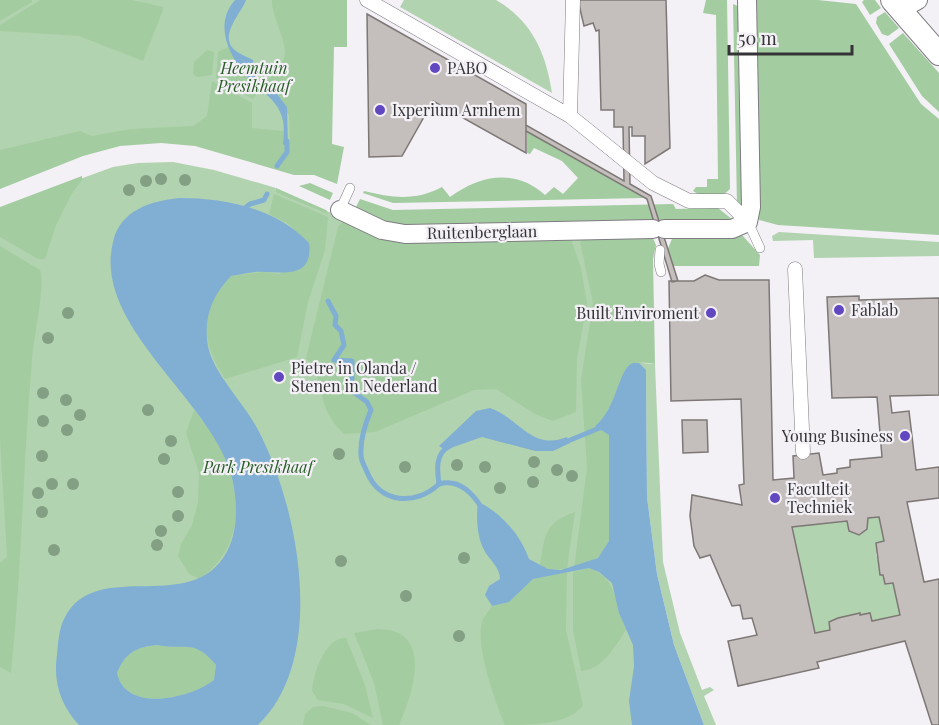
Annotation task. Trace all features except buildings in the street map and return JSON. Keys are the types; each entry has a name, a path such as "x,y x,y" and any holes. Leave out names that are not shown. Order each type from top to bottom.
{"street":[{"path":"570,116 573,0"},
{"path":"747,0 751,207 748,222"},
{"path":"361,2 570,116 653,183 689,201 727,201 748,222"},
{"path":"904,3 939,54"},
{"name":"Ruitenberglaan","path":"340,210 382,230 405,234 732,229 748,222"},
{"path":"795,269 803,452"}],"lane":[{"name":"Ruitenberglaan","path":"340,210 350,188"},
{"path":"748,222 760,248"},
{"path":"660,250 661,272"}],"green space":[{"name":"Heemtuin Presikhaaf","path":"0,0 344,0 333,44 311,170 211,146 155,139 110,145 0,182"},
{"path":"0,0 32,0 32,2 0,21"},
{"path":"40,0 132,0 163,7 163,10 143,61 79,36 0,31 0,25"},
{"path":"272,0 347,0 347,47 334,47 332,144 344,147 337,184 314,175 294,175 195,146 161,143 120,146 83,156 0,189 0,150 80,131 92,136 131,129 193,126 207,116 212,81 252,103 252,128 284,131 283,143 286,147 290,145 289,115 264,88 281,64 285,54"},
{"path":"404,0 496,0 519,18 535,39 546,65 552,93 400,7"},
{"path":"706,0 727,0 730,189 721,197 703,197 693,191 696,187 707,187 707,179 718,179 716,15 703,13"},
{"path":"754,0 818,0 856,4 921,104 939,119 939,235 778,225 759,220"},
{"path":"875,0 881,8 870,15 862,2"},
{"path":"733,4 740,7 744,207 737,204"},
{"path":"885,12 899,28 888,36 882,34 876,23 877,17"},
{"path":"903,33 939,73 939,112 922,96 889,44"},
{"path":"228,47 245,76 260,88 253,99 216,78 218,52"},
{"path":"207,50 214,52 212,75 197,77 193,74 194,62"},
{"path":"527,132 644,198 393,203 363,193 364,191 404,197 423,195 442,187 450,197 461,189 485,180 510,178 534,186 545,195 554,187 563,194 578,178 562,161 534,148 530,154 527,153"},
{"name":"Park Presikhaaf","path":"173,162 214,170 276,188 275,192 327,211 382,241 644,237 642,363 655,364 663,562 680,633 702,690 710,687 714,690 704,696 716,725 704,725 674,645 657,574 647,497 646,370 637,436 653,593 691,725 0,725 0,209 26,204 58,187 113,167 138,163"},
{"path":"82,176 82,180 71,195 56,225 45,259 38,259 0,237 0,207"},
{"path":"310,183 333,193 330,200 299,186"},
{"path":"276,188 326,210 328,214 275,192"},
{"path":"274,194 328,217 325,250 308,302 297,357 225,379 207,339 208,314 213,301 231,276 263,272 280,274 309,243 287,223 269,214"},
{"path":"360,199 393,210 673,204 676,209 718,208 733,220 398,228 354,211"},
{"path":"344,220 370,232 567,237 572,242 581,268 587,303 577,359 576,412 553,421 535,414 496,389 474,390 375,432 344,434 328,414 317,377 306,358 338,227"},
{"path":"779,232 939,242 939,256 814,258 813,240 773,241 772,236"},
{"path":"674,234 742,235 760,255 759,266 668,266 664,258"},
{"path":"652,236 656,245 653,259 655,364 644,362 628,367 608,410 595,426 609,435 609,541 598,558 574,568 587,468 581,380 593,303 580,242 583,237"},
{"path":"0,246 40,270 41,277 29,399 18,595 11,673 0,667 0,563 7,557 0,439"},
{"path":"194,410 218,444 226,462 232,480 236,517 233,534 226,551 215,566 200,579 189,574 178,556 181,544 192,525 198,502 199,473 186,433"},
{"path":"575,512 567,569 548,569 540,565 548,531 557,521"},
{"path":"879,517 884,541 876,554 885,584 893,583 900,615 872,621 870,613 860,615 859,613 829,622 830,630 815,633 792,527 847,521 849,531 859,535 867,529 868,518"},
{"path":"589,568 599,573 611,586 626,630 602,662 589,670 581,671 573,630 573,572"},
{"path":"553,573 567,573 566,630 583,705 569,717 559,720 538,724 505,725 491,688 484,658 481,644 482,621 492,606 509,602 533,579"},
{"path":"377,629 395,632 407,640 413,651 415,665 413,681 399,725 383,725 374,683 354,633"},
{"path":"346,638 365,685 373,718 344,704 318,700 312,691 318,666 326,650 332,643"},
{"path":"157,645 189,647 201,651 216,665 214,680 204,687 176,697 160,699 133,694 123,686 117,673 120,666 137,649"},
{"path":"323,706 352,713 371,725 303,725 305,714 313,707"}],"water":[{"path":"235,0 246,0 229,32 231,45 238,52 253,60 256,80 277,94 287,107 288,148 283,144 282,116 277,106 245,75 229,48 224,28 225,19"},
{"path":"179,198 214,200 249,207 281,221 309,243 307,262 297,270 231,276 219,291 210,308 207,326 211,356 222,377 257,428 272,460 284,497 294,537 300,580 300,621 294,661 280,696 258,725 79,725 67,709 59,692 56,664 61,627 64,619 79,600 99,590 172,585 195,580 215,568 233,537 236,512 235,495 232,478 221,449 202,420 136,333 120,304 111,273 113,242 122,222 138,209","holes":["143,647 189,647 201,651 216,665 214,680 204,687 176,697 160,699 133,694 123,686 117,673 124,660 132,652"]},
{"path":"633,363 639,363 646,370 647,497 657,574 674,645 704,725 632,725 629,701 634,666 633,645 619,613 612,583 599,572 589,568 533,579 509,602 492,606 485,595 489,586 500,579 498,571 484,550 478,533 478,502 502,518 521,542 529,559 548,569 561,570 598,558 609,541 609,435 595,426 608,410 624,373"},
{"path":"490,408 535,437 555,440 567,437 570,443 553,451 535,451 482,437 445,450 439,446 476,411"}],"waterway":[{"path":"277,166 287,152 287,141"},
{"path":"240,212 250,204 264,200 267,194"},
{"path":"328,301 336,316 335,325 341,331 344,345 334,360 352,361 352,391 367,402 371,410 363,432 361,455 373,483 389,496 399,498 420,496 439,484 439,457 450,446"},
{"path":"563,443 602,427"},
{"path":"439,484 458,485 473,496 481,507"}],"place":[{"name":"PABO","path":"435,68"},
{"name":"Ixperium Arnhem","path":"380,110"},
{"name":"Fablab","path":"839,310"},
{"name":"Built Enviroment","path":"711,313"},
{"name":"Pietre in Olanda / Stenen in Nederland","path":"279,377"},
{"name":"Young Business","path":"905,436"},
{"name":"Faculteit Techniek","path":"775,498"}]}
